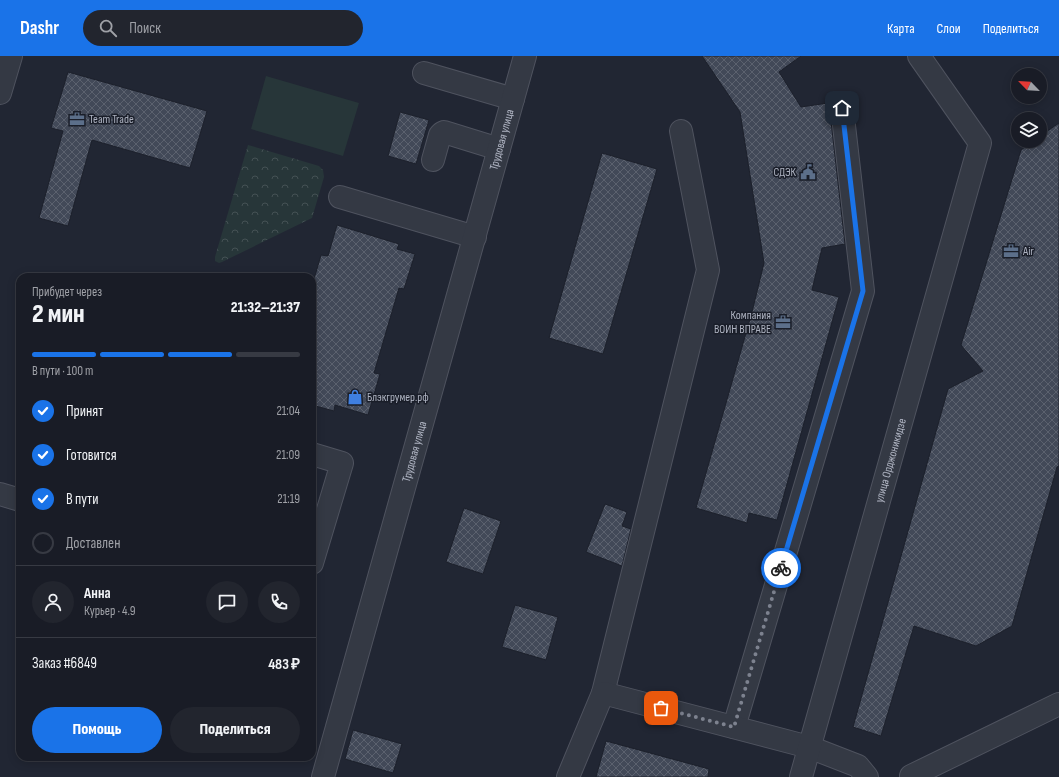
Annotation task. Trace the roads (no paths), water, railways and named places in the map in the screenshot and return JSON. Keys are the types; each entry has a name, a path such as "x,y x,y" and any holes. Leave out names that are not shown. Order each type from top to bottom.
{"street":[{"path":"1,85 11,56"},
{"name":"Трудовая улица","path":"324,777 525,56"},
{"name":"улица Орджоникидзе","path":"801,777 980,143 919,56"},
{"path":"424,73 513,99"},
{"path":"734,727 863,291 842,108"},
{"path":"568,777 603,693 708,270 681,131"},
{"path":"433,160 440,135 444,132 499,149"},
{"path":"340,197 475,237"},
{"path":"316,455 342,463 316,550"},
{"path":"0,494 16,499"},
{"path":"603,693 810,747 858,766 868,777"},
{"path":"912,777 911,776 1059,704"}],"place":[{"name":"Team Trade","path":"77,119"},
{"name":"СДЭК","path":"808,172"},
{"name":"Air","path":"1011,251"},
{"name":"Компания ВОИН ВПРАВЕ","path":"783,322"},
{"name":"Блэкгрумер.рф","path":"355,397"}]}
